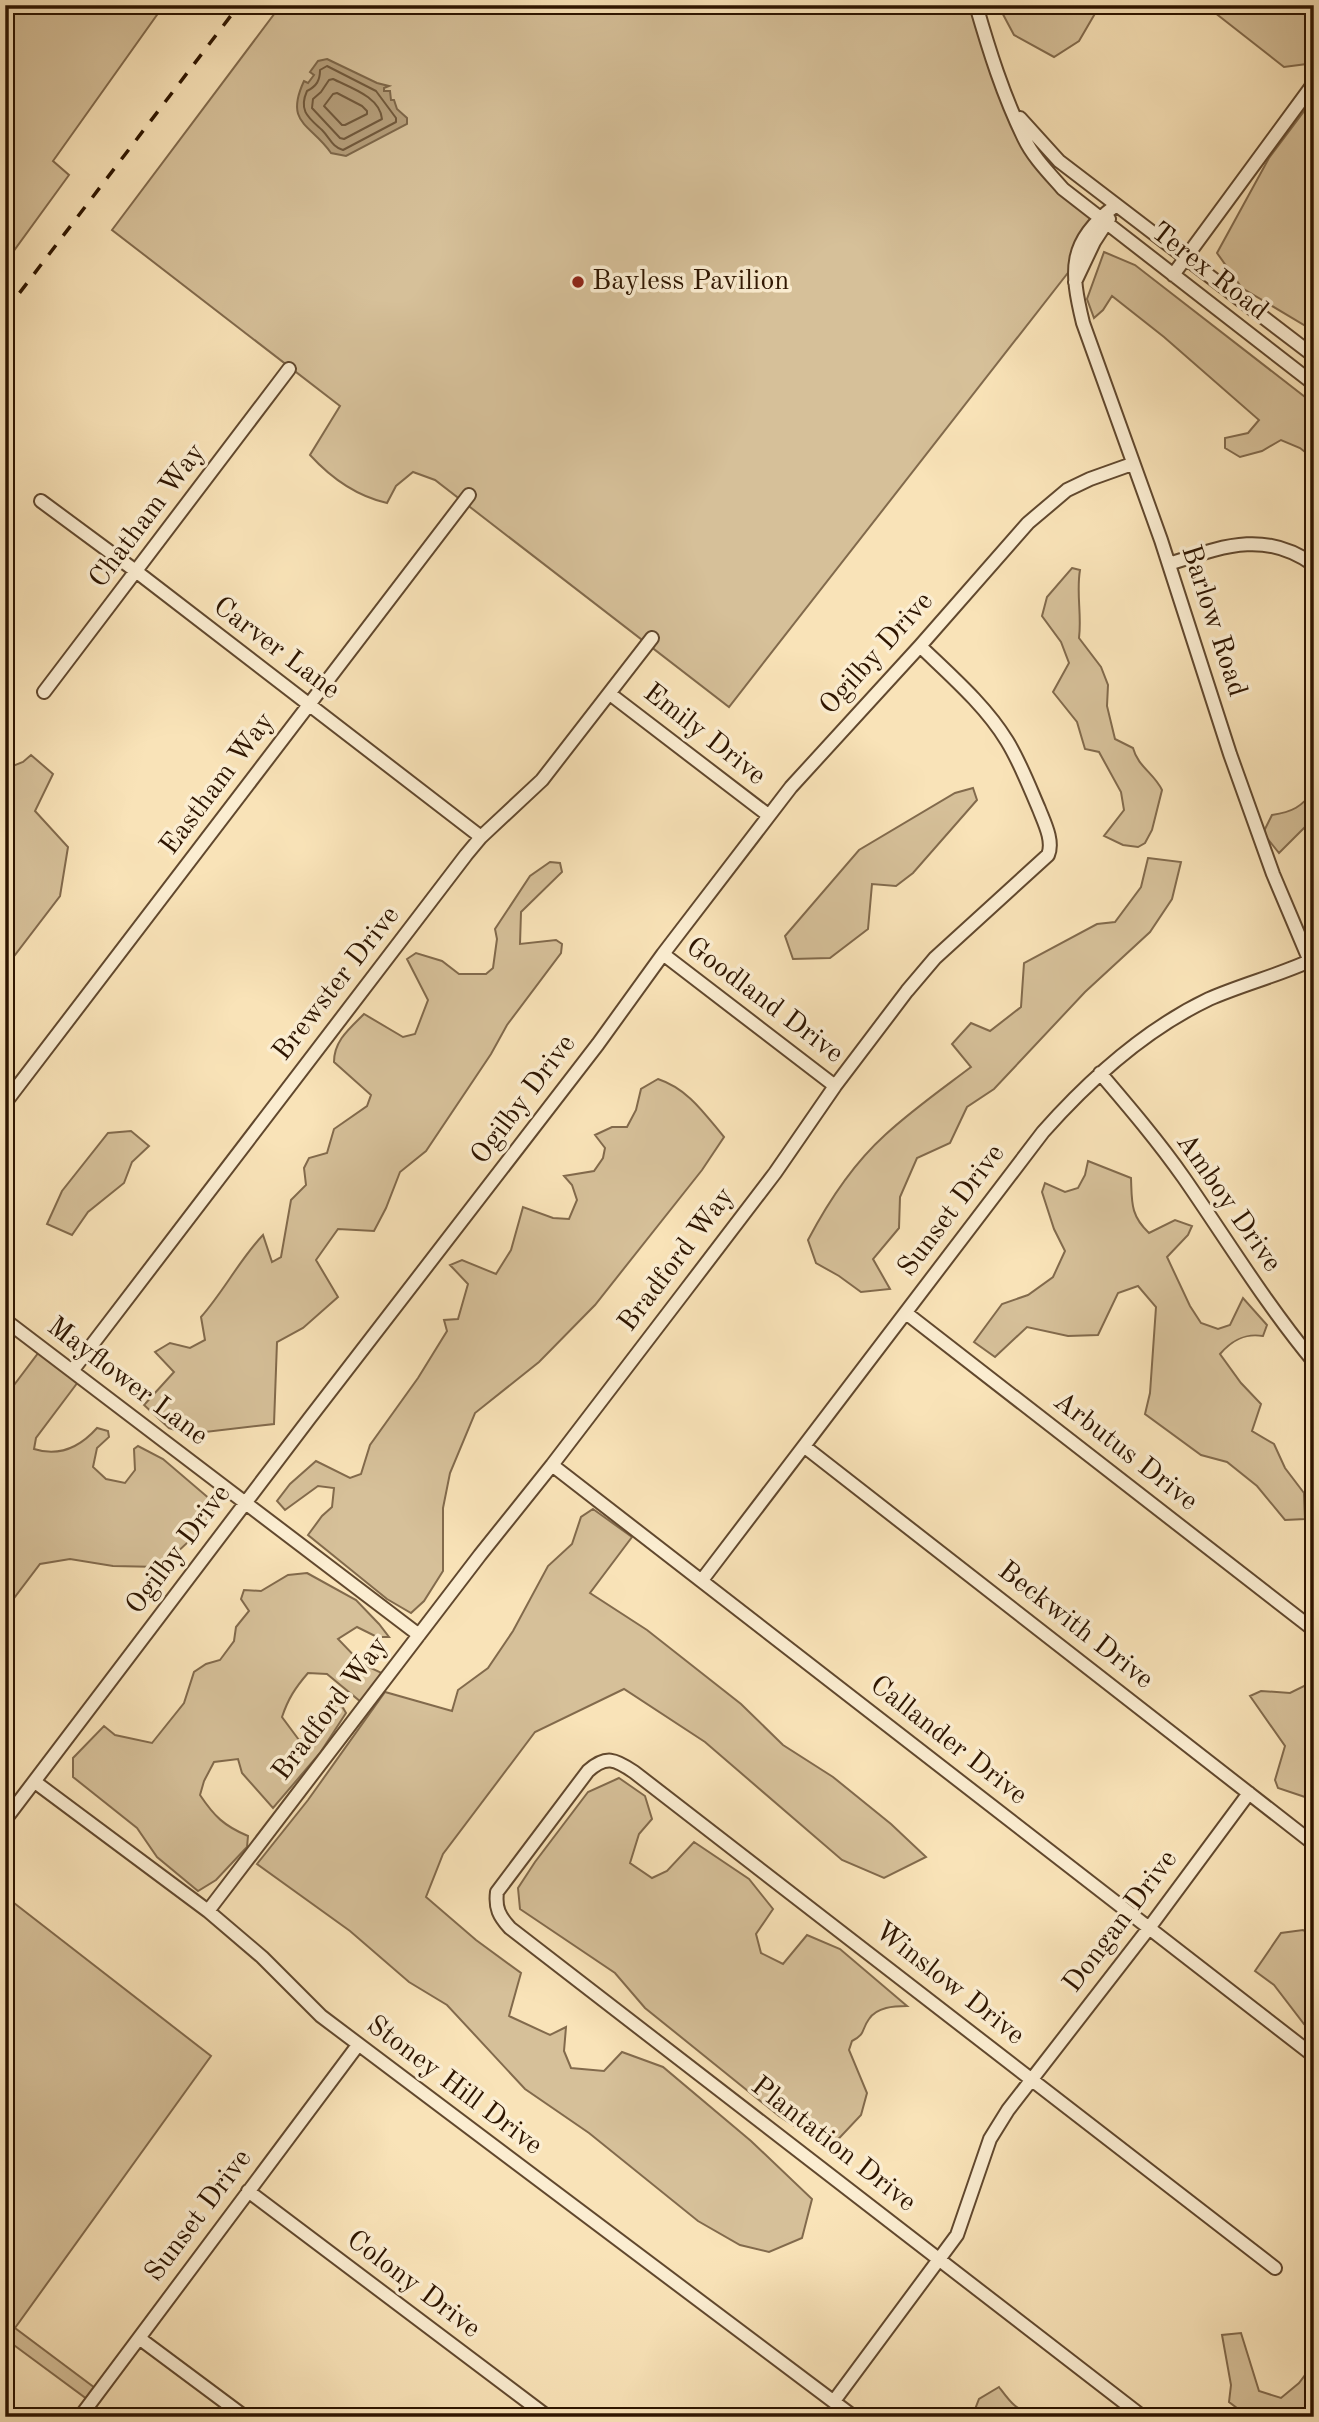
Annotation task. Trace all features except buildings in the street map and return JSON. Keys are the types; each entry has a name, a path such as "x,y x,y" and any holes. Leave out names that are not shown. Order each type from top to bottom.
{"street":[{"path":"976,5 996,73 1024,139 1063,189 1103,221"},
{"path":"1173,275 1314,83"},
{"path":"1012,106 1059,161 1115,206"},
{"name":"Terex Road","path":"1115,206 1314,356"},
{"name":"Barlow Road","path":"1115,206 1080,245 1074,259 1075,282 1083,323 1169,564 1230,754 1271,870 1312,963"},
{"name":"Terex Road","path":"1103,221 1314,384"},
{"name":"Chatham Way","path":"44,692 289,369"},
{"name":"Ogilby Drive","path":"5,1819 598,1044 768,815 831,741 920,646 1028,523 1067,490 1132,464"},
{"name":"Eastham Way","path":"5,1103 469,495"},
{"name":"Carver Lane","path":"41,501 481,837"},
{"path":"1169,564 1226,546 1266,544 1281,547 1314,565"},
{"name":"Brewster Drive","path":"72,1371 198,1203 481,837 542,780 652,638"},
{"name":"Bradford Way","path":"208,1912 775,1173 835,1086 935,958 1039,864 1051,849 1043,820 1007,740 956,681 920,646"},
{"name":"Emily Drive","path":"610,694 768,815"},
{"name":"Goodland Drive","path":"663,954 835,1086"},
{"name":"Sunset Drive","path":"702,1580 1043,1132 1084,1088 1126,1052 1207,1000 1312,963"},
{"name":"Amboy Drive","path":"1100,1073 1175,1166 1272,1309 1314,1362"},
{"name":"Arbutus Drive","path":"906,1313 1314,1630"},
{"name":"Mayflower Lane","path":"5,1320 419,1635"},
{"name":"Beckwith Drive","path":"805,1447 1314,1844"},
{"name":"Callander Drive","path":"552,1465 1314,2056"},
{"name":"Winslow Drive","path":"588,1771 598,1762 608,1760 620,1763 634,1772 1275,2268"},
{"name":"Plantation Drive","path":"588,1771 503,1881 497,1892 496,1909 500,1918 1143,2417"},
{"name":"Stoney Hill Drive","path":"35,1782 208,1912 262,1958 321,2016 358,2045 854,2417"},
{"name":"Dongan Drive","path":"834,2401 941,2259 960,2228 990,2139 1031,2080 1249,1793"},
{"name":"Sunset Drive","path":"80,2417 358,2045"},
{"name":"Colony Drive","path":"248,2191 548,2417"},
{"path":"139,2338 245,2417"}],"shaded area":[{"path":"5,5 164,5 53,161 69,175 5,263"},
{"path":"281,5 971,5 1022,142 1099,218 1074,265 729,707 435,480 413,472 396,486 387,503 365,496 336,479 310,455 340,406 112,230"},
{"path":"998,5 1100,5 1079,41 1054,57 1014,35"},
{"path":"1205,5 1314,5 1314,63 1284,67"},
{"path":"1314,98 1314,331 1242,288 1217,253 1269,158"},
{"path":"1104,252 1135,265 1314,404 1314,459 1300,448 1281,440 1262,451 1240,457 1225,448 1225,438 1248,433 1259,420 1164,337 1112,296 1094,318 1087,299"},
{"path":"1072,568 1080,570 1079,638 1101,667 1108,685 1107,706 1115,739 1133,748 1135,755 1162,790 1152,830 1145,843 1138,847 1123,845 1104,836 1124,810 1121,792 1099,752 1085,749 1077,722 1053,692 1069,663 1061,642 1042,616 1047,597"},
{"path":"31,755 53,774 35,811 68,847 60,896 5,968 5,769 23,762"},
{"path":"973,788 977,800 913,873 896,886 872,884 868,929 830,958 793,959 785,936 859,850 955,793"},
{"path":"1314,790 1314,818 1279,853 1263,833 1272,815 1296,808"},
{"path":"1148,858 1181,862 1172,899 1150,932 1085,992 994,1089 967,1107 950,1143 917,1158 900,1197 899,1228 873,1259 890,1289 861,1292 816,1263 808,1240 852,1171 895,1126 971,1067 952,1044 971,1023 990,1031 1021,1007 1024,963 1097,924 1115,922 1141,887"},
{"path":"550,862 560,863 562,872 521,912 520,944 556,940 562,944 561,953 507,1025 491,1054 426,1151 400,1172 374,1231 338,1229 316,1260 338,1297 303,1328 277,1342 274,1424 188,1434 169,1428 144,1405 174,1372 155,1352 170,1343 190,1348 205,1340 201,1317 263,1235 272,1262 281,1257 291,1200 306,1185 304,1168 309,1158 327,1153 334,1129 367,1106 371,1095 334,1062 343,1036 364,1014 403,1037 415,1034 428,1000 407,959 416,953 442,961 459,974 486,974 493,968 497,939 495,929 530,876"},
{"path":"658,1079 687,1095 724,1137 702,1170 595,1305 539,1362 475,1413 450,1473 443,1508 443,1571 424,1601 411,1613 387,1599 308,1535 332,1507 334,1488 318,1486 285,1510 277,1501 290,1484 316,1461 350,1478 361,1474 370,1445 418,1378 447,1331 444,1320 458,1319 468,1284 450,1265 462,1260 496,1274 511,1250 523,1207 553,1218 569,1219 577,1200 572,1185 564,1176 594,1171 603,1158 605,1148 595,1135 612,1127 627,1127 636,1110 641,1089"},
{"path":"131,1131 149,1146 132,1162 124,1183 88,1212 72,1235 47,1224 62,1191 108,1133"},
{"path":"1088,1161 1131,1178 1135,1214 1149,1233 1175,1220 1192,1226 1188,1235 1167,1257 1201,1323 1218,1329 1230,1325 1243,1298 1267,1325 1263,1336 1239,1339 1220,1354 1241,1383 1261,1404 1252,1431 1274,1444 1285,1468 1304,1493 1305,1519 1285,1520 1257,1486 1227,1462 1201,1455 1145,1414 1150,1393 1156,1307 1138,1286 1118,1293 1098,1335 1068,1336 1027,1327 995,1357 974,1342 1002,1304 1028,1295 1053,1277 1065,1251 1054,1229 1042,1192 1045,1183 1065,1192 1078,1188"},
{"path":"42,1348 81,1378 36,1438 34,1449 60,1451 76,1445 97,1428 108,1431 109,1437 97,1448 93,1467 106,1479 125,1483 135,1470 134,1449 138,1446 163,1459 211,1500 214,1509 197,1533 161,1567 113,1566 70,1559 40,1564 5,1610 5,1397"},
{"path":"593,1509 632,1537 590,1593 647,1630 741,1704 783,1745 833,1777 891,1824 926,1857 884,1878 842,1860 705,1742 624,1689 535,1732 443,1854 426,1897 476,1940 521,1973 509,2016 550,2035 566,2027 564,2051 571,2068 604,2071 622,2052 663,2067 751,2141 812,2199 802,2238 769,2252 740,2245 698,2221 589,2133 525,2089 447,2005 409,1982 350,1931 257,1864 308,1800 385,1692 452,1711 458,1690 488,1668 513,1631 548,1566 572,1544 581,1517"},
{"path":"307,1573 356,1600 389,1637 377,1637 357,1627 338,1639 362,1664 384,1674 361,1702 327,1674 308,1673 303,1678 289,1699 282,1717 299,1740 315,1737 329,1707 339,1701 346,1713 320,1753 273,1808 242,1773 238,1759 214,1762 200,1795 220,1820 248,1836 247,1847 216,1880 198,1891 157,1857 137,1828 73,1777 73,1758 104,1726 115,1735 152,1743 184,1703 194,1672 206,1664 220,1660 234,1641 236,1627 249,1611 241,1599 244,1590 261,1591 288,1575"},
{"path":"1314,1681 1314,1800 1278,1788 1275,1780 1285,1746 1250,1696 1261,1691 1290,1693"},
{"path":"619,1778 645,1796 652,1819 639,1834 630,1863 652,1878 667,1871 694,1842 749,1879 773,1909 756,1934 761,1953 783,1964 807,1935 840,1949 907,2006 876,2012 861,2034 852,2041 849,2050 867,2093 861,2115 829,2149 779,2116 645,2008 615,1973 520,1909 518,1888 535,1862 588,1792"},
{"path":"5,1896 211,2056 15,2328 99,2391 91,2402 7,2340 5,2342"},
{"path":"1303,1930 1314,1938 1314,2020 1304,2024 1274,1985 1255,1971 1281,1933"},
{"path":"1241,2333 1259,2391 1281,2398 1299,2383 1314,2363 1314,2417 1249,2417 1229,2402 1231,2385 1222,2335"},
{"path":"999,2387 1023,2411 1055,2417 972,2417 979,2399"}],"water":[{"path":"327,59 389,86 384,88 384,91 390,91 391,100 394,100 397,109 407,118 407,124 346,156 331,153 302,122 297,106 304,81 308,83 314,75 310,72 318,61"}],"railway":[{"path":"5,312 239,5"}],"place":[{"name":"Bayless Pavilion","path":"578,282"}]}
